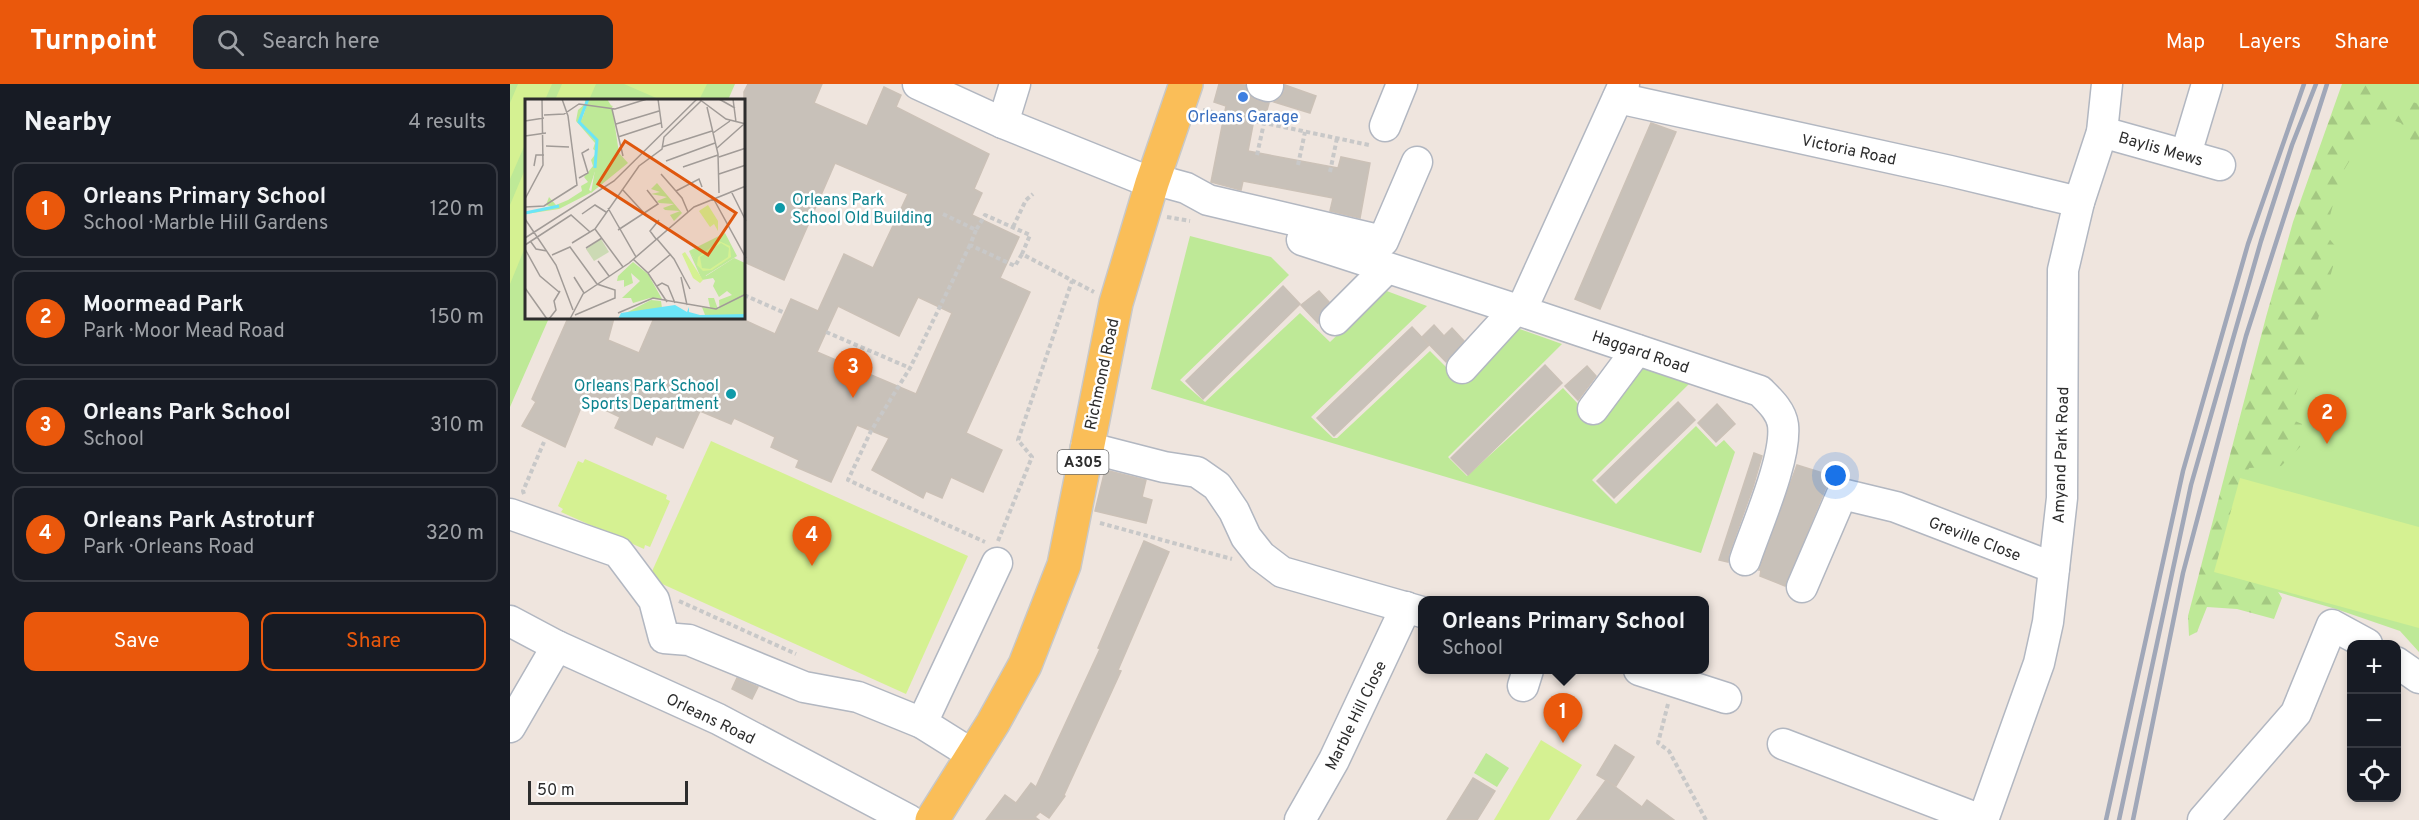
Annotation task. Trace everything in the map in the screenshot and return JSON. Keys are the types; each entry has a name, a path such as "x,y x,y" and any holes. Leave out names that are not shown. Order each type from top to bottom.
{"main road":[{"name":"Richmond Road","path":"932,820 1025,665 1064,565 1116,303 1153,181 1183,95"}],"street":[{"path":"918,84 1003,123 1153,181 1186,188 1208,200 1383,241 1417,162"},
{"path":"1003,123 1015,84"},
{"path":"1378,136 1402,84"},
{"name":"Amyand Park Road","path":"1982,820 2039,663 2048,622 2062,498 2063,270 2079,202 2102,132 2107,84"},
{"path":"2186,154 2207,84"},
{"path":"1462,368 1519,310 1621,91"},
{"name":"Victoria Road","path":"1621,91 2079,202"},
{"name":"Baylis Mews","path":"2102,132 2220,165"},
{"name":"Haggard Road","path":"1282,234 1760,391 1775,406 1783,424 1782,448 1745,560"},
{"path":"1335,320 1387,268"},
{"path":"1593,410 1638,350"},
{"path":"1086,447 1164,467 1197,472 1217,486 1234,511 1246,537 1261,556 1282,572 1414,609"},
{"name":"Greville Close","path":"1802,587 1844,488 2054,568"},
{"path":"518,505 618,552 654,600 664,638 689,640 804,687 858,697 922,723 973,755"},
{"path":"922,723 997,564"},
{"name":"Marble Hill Close","path":"1300,820 1414,609"},
{"name":"Orleans Road","path":"510,621 557,646 718,720 909,820"},
{"path":"2203,820 2296,713 2332,626 2358,640"},
{"path":"510,727 557,646"},
{"path":"2401,665 2419,678"},
{"path":"1653,674 1726,698"},
{"path":"1783,744 1982,820"}],"path":[{"path":"1183,95 1264,123 1305,132 1337,138 1378,136"},
{"path":"1257,155 1264,123"},
{"path":"1298,165 1305,132"},
{"path":"1330,172 1337,138"},
{"path":"1012,227 1026,200 1033,195"},
{"path":"943,214 976,230"},
{"path":"970,245 1015,266 1030,235 984,215 910,368 871,431 848,480 995,547 1032,457 1018,440 1072,281"},
{"path":"1022,254 1116,303"},
{"path":"746,296 785,313"},
{"path":"826,332 910,368"},
{"path":"518,505 544,442"},
{"path":"1073,516 1235,560"},
{"path":"677,600 797,654"},
{"path":"1674,682 1658,743 1669,751 1706,820"}],"green space":[{"path":"510,84 735,84 728,99 525,99 525,320 548,320 510,407"},
{"path":"518,84 552,84 545,99 525,99 525,144 510,179 510,103"},
{"path":"562,84 596,84 589,99 555,99"},
{"path":"624,84 707,84 700,99 659,99"},
{"path":"2342,84 2383,84 2393,96 2419,104 2419,143 2412,143 2401,123 2377,115 2341,175 2325,234 2338,249 2288,418 2302,424 2303,444 2281,466 2249,468 2235,508 2271,581 2282,598 2274,619 2237,609 2207,607 2197,632 2189,636 2188,616 2266,317 2293,222"},
{"path":"2346,84 2419,84 2419,652 2400,631 2336,609 2206,571"},
{"path":"525,169 525,247 510,284 510,205"},
{"path":"1190,236 1271,257 1289,275 1180,380 1205,402 1300,313 1330,342 1384,290 1427,306 1311,417 1333,438 1337,438 1430,351 1460,381 1514,327 1562,344 1448,457 1467,476 1563,388 1596,423 1642,365 1690,383 1592,480 1616,504 1696,426 1716,447 1724,440 1735,452 1701,553 1151,389"},
{"path":"711,441 968,556 906,694 649,578"},
{"path":"585,459 667,495 666,499 670,501 650,547 645,545 644,549 561,512 563,509 558,506 578,461 583,463"},
{"path":"2240,478 2419,527 2419,628 2214,572"},
{"path":"1541,740 1582,765 1549,820 1494,820"},
{"path":"1486,753 1509,768 1497,787 1474,773"}],"building":[{"path":"748,84 822,84 814,103 867,126 884,87 901,95 896,107 989,154 974,189 982,193 972,215 1019,237 1000,278 1030,292 966,433 1002,450 983,492 951,477 942,498 926,491 923,498 872,470 889,438 857,425 831,482 796,467 799,460 771,447 775,437 734,418 731,424 700,411 683,448 656,436 652,445 615,428 620,417 584,400 565,447 522,426 536,402 532,399 567,320 613,320 608,340 639,353 653,320 744,320 775,334 791,299 818,311 844,254 873,268 908,194 835,163 784,280 746,263 746,99 744,99 744,92","holes":["918,297 952,313 916,394 817,352 838,306 899,336"]},
{"path":"1219,84 1245,85 1250,96 1269,103 1265,117 1255,114 1248,151 1338,168 1341,157 1370,163 1360,218 1330,211 1333,198 1243,181 1241,190 1211,182 1226,106 1214,102"},
{"path":"1285,85 1316,96 1310,113 1274,102 1284,92"},
{"path":"1651,123 1676,132 1600,309 1575,299"},
{"path":"1283,286 1300,304 1203,399 1186,381"},
{"path":"1319,291 1329,302 1319,315 1318,323 1301,305"},
{"path":"1434,325 1444,336 1452,328 1464,341 1446,362 1422,337"},
{"path":"1412,327 1429,345 1334,436 1317,418"},
{"path":"1545,365 1562,383 1468,475 1451,458"},
{"path":"1587,366 1596,376 1578,400 1565,386"},
{"path":"1678,402 1695,420 1614,498 1597,481"},
{"path":"1717,404 1735,424 1716,442 1698,423"},
{"path":"1754,453 1762,456 1753,487 1728,562 1719,560"},
{"path":"1797,465 1836,477 1826,487 1785,586 1760,576 1761,570 1759,570"},
{"path":"1105,470 1146,480 1142,497 1152,500 1146,523 1095,511"},
{"path":"1144,541 1169,552 1118,670 1121,671 1065,796 1049,818 1040,812 1035,817 1039,820 986,820 1005,795 1016,803 1031,783 1036,787 1100,649 1098,648"},
{"path":"737,678 758,687 752,699 732,689"},
{"path":"1615,745 1634,757 1616,786 1597,775"},
{"path":"1473,778 1495,791 1477,820 1447,820"},
{"path":"1606,780 1642,807 1647,800 1674,820 1577,820"}],"railway":[{"path":"2106,820 2183,471 2248,244 2304,84"},
{"path":"2119,820 2191,485 2261,241 2292,145 2316,84"},
{"path":"2133,820 2183,573 2246,336 2327,84"}],"place":[{"name":"Orleans Garage","path":"1243,97"},
{"name":"Orleans Park School Old Building","path":"780,208"},
{"name":"Orleans Park School Sports Department","path":"731,394"},
{"name":"Orleans Park School","path":"853,398"},
{"name":"Moormead Park","path":"2327,444"},
{"name":"Orleans Park Astroturf","path":"812,566"},
{"name":"Orleans Primary School","path":"1563,743"}]}
